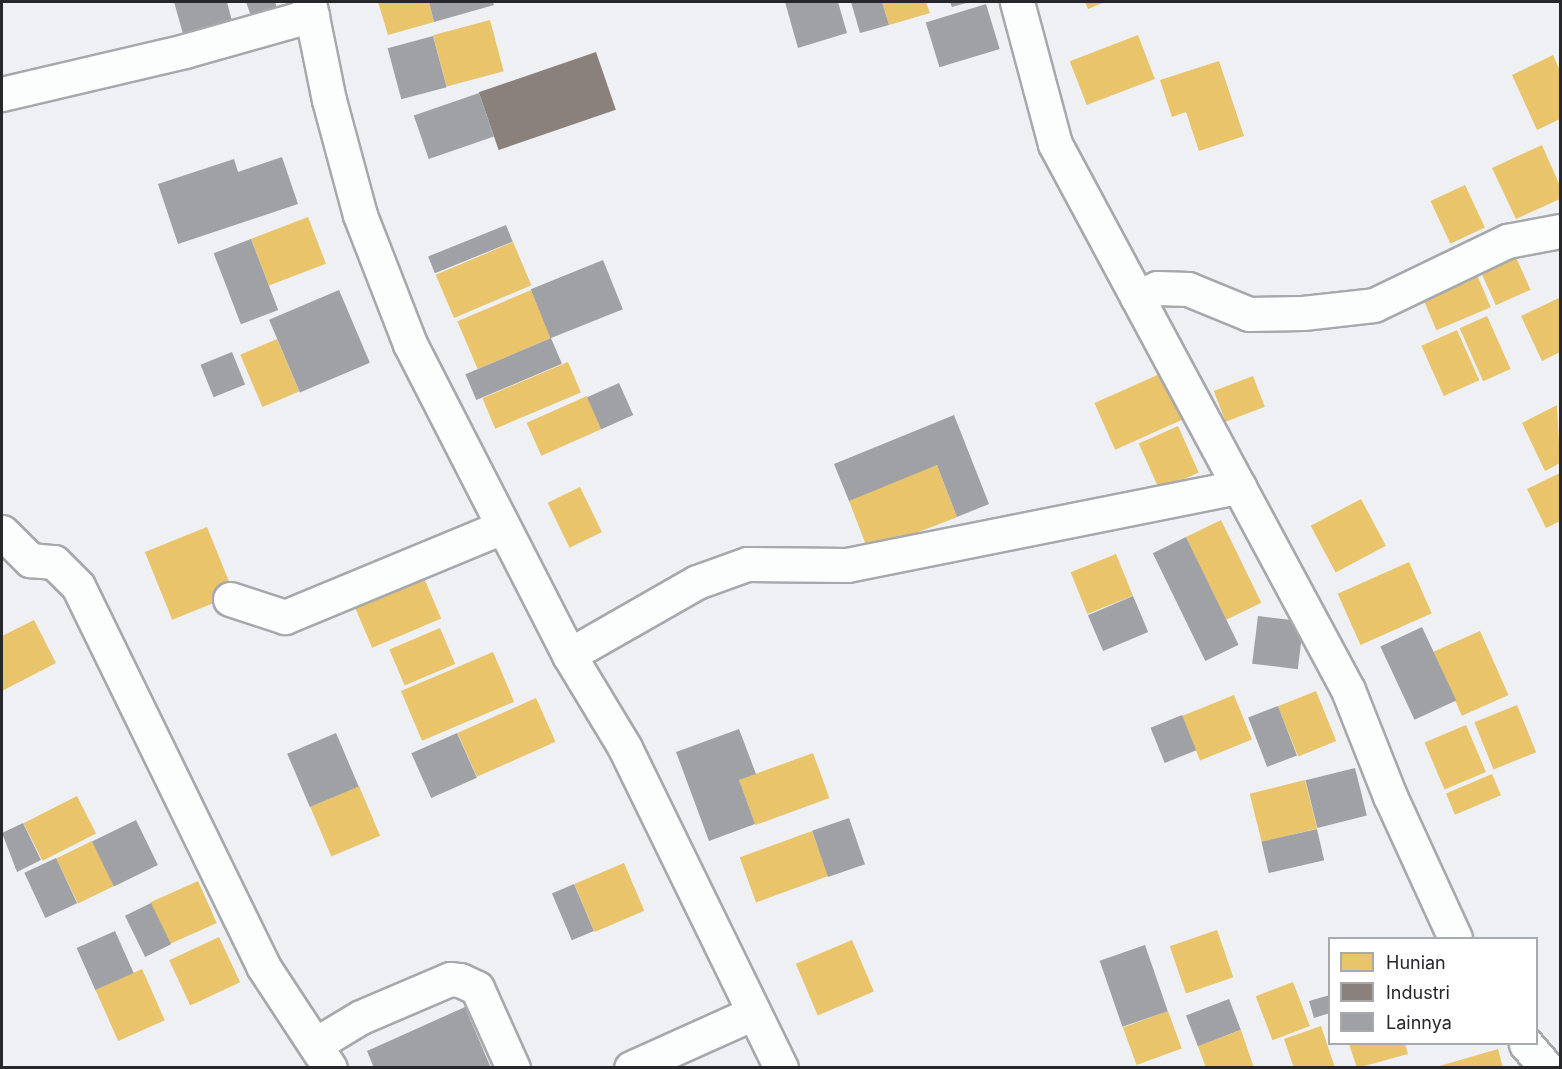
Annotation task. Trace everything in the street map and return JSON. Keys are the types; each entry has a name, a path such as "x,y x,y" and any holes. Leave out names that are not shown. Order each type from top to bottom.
{"street":[{"path":"1017,2 1055,144 1348,690 1390,796 1454,937"},
{"path":"2,94 185,51 310,8 329,100 360,215 410,344 569,655 625,748 752,1014 781,1068"},
{"path":"1137,297 1157,288 1188,289 1249,314 1303,313 1374,305 1507,242 1560,231"},
{"path":"569,655 697,582 747,564 847,565 1239,487"},
{"path":"230,599 285,617 502,527"},
{"path":"2,532 30,560 54,562 78,586 263,966 323,1056 362,1017 450,979 460,980 477,988 513,1068"},
{"path":"631,1068 752,1014"},
{"path":"1527,1045 1547,1068"}],"building: Hunian":[{"path":"378,2 429,2 434,22 388,35"},
{"path":"882,2 926,2 930,13 889,25"},
{"path":"1085,2 1105,2 1088,9"},
{"path":"490,20 504,71 447,86 433,35"},
{"path":"1138,35 1155,79 1087,105 1070,61"},
{"path":"1553,55 1560,71 1560,119 1537,130 1512,75"},
{"path":"1219,61 1244,136 1199,151 1186,112 1172,117 1160,80"},
{"path":"1542,145 1560,186 1560,199 1516,219 1492,168"},
{"path":"1465,185 1485,228 1450,244 1431,201"},
{"path":"308,217 326,264 269,286 251,239"},
{"path":"513,242 531,285 454,318 436,275"},
{"path":"1511,246 1531,290 1496,305 1476,261"},
{"path":"1472,263 1491,307 1436,330 1418,286"},
{"path":"531,290 551,338 478,369 457,321"},
{"path":"1559,298 1560,352 1542,361 1521,316"},
{"path":"1487,316 1511,369 1483,381 1460,328"},
{"path":"1457,330 1479,380 1444,396 1421,346"},
{"path":"277,339 299,391 262,407 240,355"},
{"path":"568,362 581,392 495,429 482,398"},
{"path":"1162,373 1183,420 1115,450 1094,403"},
{"path":"1253,376 1265,407 1226,422 1214,391"},
{"path":"587,396 602,429 541,456 527,423"},
{"path":"1557,405 1560,463 1545,471 1522,423"},
{"path":"1178,426 1199,473 1159,490 1139,443"},
{"path":"937,465 957,517 868,551 848,499"},
{"path":"1560,473 1560,521 1546,528 1527,489"},
{"path":"580,487 602,532 570,548 548,503"},
{"path":"1361,499 1386,546 1336,573 1311,526"},
{"path":"1221,520 1261,603 1226,620 1186,537"},
{"path":"207,527 234,595 172,620 145,552"},
{"path":"1116,554 1133,596 1087,614 1071,572"},
{"path":"1409,562 1432,613 1361,645 1338,594"},
{"path":"424,578 441,619 372,648 355,607"},
{"path":"34,620 56,663 2,691 2,636"},
{"path":"440,628 455,664 405,685 389,649"},
{"path":"1480,631 1508,695 1462,716 1433,652"},
{"path":"493,652 514,702 422,741 401,691"},
{"path":"1316,691 1336,741 1298,756 1278,706"},
{"path":"1234,695 1252,740 1200,760 1182,716"},
{"path":"536,698 556,742 477,777 457,733"},
{"path":"1517,705 1536,752 1493,770 1474,722"},
{"path":"1466,725 1486,772 1445,790 1425,743"},
{"path":"813,753 829,798 755,825 739,780"},
{"path":"1492,774 1501,795 1455,815 1446,794"},
{"path":"1305,780 1317,829 1262,842 1250,794"},
{"path":"359,786 380,836 331,856 310,807"},
{"path":"77,796 96,833 43,861 24,823"},
{"path":"812,831 828,876 756,902 740,857"},
{"path":"92,841 114,886 78,903 56,859"},
{"path":"624,863 644,911 595,932 574,884"},
{"path":"198,881 217,923 169,944 150,902"},
{"path":"1217,930 1233,977 1186,994 1170,946"},
{"path":"219,937 240,982 190,1006 169,960"},
{"path":"852,940 874,992 818,1015 796,964"},
{"path":"142,969 165,1020 118,1041 95,990"},
{"path":"1293,982 1310,1026 1273,1040 1256,996"},
{"path":"1168,1011 1182,1049 1137,1065 1123,1027"},
{"path":"1321,1026 1335,1068 1294,1068 1284,1039"},
{"path":"1241,1030 1254,1068 1206,1068 1198,1046"},
{"path":"1349,1045 1405,1045 1408,1054 1357,1068"},
{"path":"1498,1049 1503,1068 1436,1068 1436,1067"}],"building: Industri":[{"path":"596,52 616,110 499,150 479,92"}],"building: Lainnya":[{"path":"174,2 227,2 232,21 183,34"},
{"path":"246,2 275,2 278,11 252,19"},
{"path":"429,2 493,2 494,5 434,22"},
{"path":"785,2 838,2 847,33 798,48"},
{"path":"851,2 882,2 889,25 860,33"},
{"path":"950,2 970,2 952,7"},
{"path":"986,4 1000,49 939,67 926,22"},
{"path":"433,36 447,87 401,99 388,48"},
{"path":"479,93 494,136 429,159 414,115"},
{"path":"282,157 298,204 178,244 158,184 234,159 238,172"},
{"path":"506,225 513,242 435,273 428,256"},
{"path":"251,239 278,310 241,324 214,253"},
{"path":"603,260 623,309 551,338 531,289"},
{"path":"339,290 370,363 300,392 269,320"},
{"path":"551,338 562,364 476,400 465,374"},
{"path":"232,352 245,384 214,397 200,365"},
{"path":"619,383 633,415 601,429 587,397"},
{"path":"954,415 989,504 957,517 937,465 849,501 834,464"},
{"path":"1186,537 1239,645 1205,661 1153,553"},
{"path":"1133,596 1148,632 1103,651 1088,615"},
{"path":"1258,616 1304,622 1298,669 1252,664"},
{"path":"1422,627 1456,700 1415,720 1380,646"},
{"path":"1278,706 1297,755 1267,767 1248,717"},
{"path":"1182,715 1196,750 1165,763 1150,728"},
{"path":"739,729 756,774 739,780 755,824 709,841 676,752"},
{"path":"336,733 359,786 310,807 287,754"},
{"path":"457,733 477,778 431,798 411,753"},
{"path":"1355,768 1367,816 1317,828 1306,780"},
{"path":"849,818 865,864 828,877 812,831"},
{"path":"136,820 158,865 114,886 92,841"},
{"path":"23,823 41,860 17,872 2,833"},
{"path":"1317,829 1324,860 1269,873 1261,842"},
{"path":"56,858 77,903 45,918 24,873"},
{"path":"574,884 594,931 572,940 552,893"},
{"path":"151,903 171,944 145,957 125,916"},
{"path":"115,931 134,973 95,990 77,948"},
{"path":"1145,945 1168,1011 1122,1027 1100,961"},
{"path":"1328,996 1328,1014 1314,1018 1309,1001"},
{"path":"1229,999 1241,1030 1198,1046 1186,1015"},
{"path":"465,1007 491,1068 374,1068 367,1051"}]}
